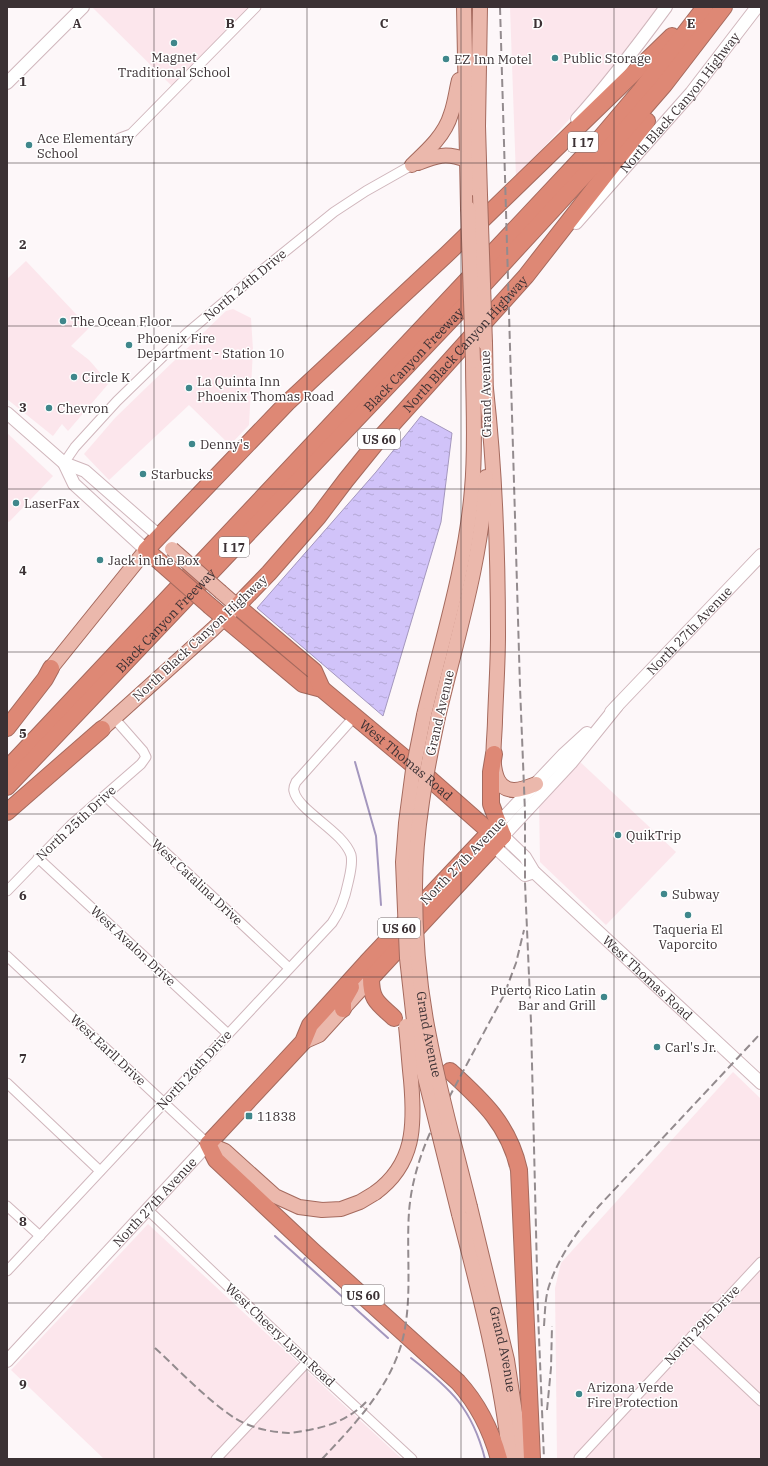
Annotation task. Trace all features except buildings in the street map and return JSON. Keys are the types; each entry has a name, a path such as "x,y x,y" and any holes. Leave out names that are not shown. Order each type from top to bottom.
{"highway":[{"name":"Black Canyon Freeway","path":"7,758 587,139 673,35 694,7"},
{"path":"7,770 591,148 641,90 705,7"},
{"name":"Black Canyon Freeway","path":"7,787 457,313 599,160 664,85 724,7"},
{"path":"526,276 652,114 709,27"},
{"path":"146,550 158,535 287,403 446,255 673,35"},
{"name":"North Black Canyon Highway","path":"237,606 269,573 318,517 380,438 526,276"},
{"name":"West Thomas Road","path":"146,550 303,684 322,689 496,834"},
{"name":"West Thomas Road","path":"237,606 314,671 322,689"},
{"path":"7,728 46,679 51,668"},
{"path":"7,812 102,728"},
{"path":"494,754 491,772 491,804 496,834"},
{"name":"North 27th Avenue","path":"208,1144 303,1042 310,1025 367,962 496,834"},
{"name":"North 27th Avenue","path":"371,978 496,834"},
{"path":"343,1009 344,997 364,971 367,962"},
{"path":"371,978 371,989 374,998 394,1018"},
{"path":"450,1071 480,1099 496,1117 509,1139 517,1165 521,1197 532,1459"},
{"name":"US 60","path":"208,1144 216,1160 313,1251 458,1382 472,1399 484,1418 494,1438 499,1459"}],"main road":[{"name":"Grand Avenue","path":"464,7 466,160 473,360 474,465 469,514 431,716 426,774 419,824 415,887 417,940 424,1009 478,1290 503,1406 510,1459"},
{"name":"Grand Avenue","path":"480,7 478,126 485,343 486,479 480,542 474,574 413,770 406,823 402,874 407,958 414,1021 425,1077 506,1354 514,1398 522,1459"},
{"path":"499,204 602,90 666,7"},
{"name":"North Black Canyon Highway","path":"526,276 561,240 691,93 757,7"},
{"path":"7,83 76,9"},
{"path":"412,165 429,149 446,126 451,116 464,59"},
{"path":"412,165 436,156 446,155 453,155 466,160"},
{"path":"486,389 492,444 497,579 498,659 494,754 497,777 504,787 514,790 536,784"},
{"name":"West Thomas Road","path":"7,413 64,463 85,471 237,606"},
{"name":"West Thomas Road","path":"64,463 74,484 146,550"},
{"path":"7,715 36,680 51,668 146,550"},
{"name":"North 27th Avenue","path":"496,834 536,784 563,755 617,706 761,555"},
{"name":"North Black Canyon Highway","path":"7,822 61,771 102,728 237,606"},
{"name":"North 27th Avenue","path":"496,834 571,763 617,706"},
{"name":"West Thomas Road","path":"496,834 525,875 534,872 761,1083"},
{"path":"208,1144 225,1151 275,1196 298,1207 322,1210 341,1209 360,1202 375,1193 392,1177 401,1164 410,1143 413,1126 412,1093 398,919 402,874"},
{"name":"North 27th Avenue","path":"303,1042 319,1034 371,978"},
{"name":"North 27th Avenue","path":"7,1361 208,1144"}],"street":[{"path":"120,138 131,134 256,7"},
{"name":"North 24th Drive","path":"64,463 75,447 117,402 187,333 260,271 334,212 366,191 412,165"},
{"name":"North 26th Drive","path":"7,1270 332,923 340,911 346,892 352,863 348,848 336,834 303,805 294,790 296,782 355,716"},
{"name":"North 25th Drive","path":"7,891 71,825 141,764 146,757 143,751 114,718"},
{"name":"West Catalina Drive","path":"104,796 289,968"},
{"name":"West Avalon Drive","path":"38,858 228,1034"},
{"name":"West Earll Drive","path":"7,956 208,1144"},
{"path":"7,1083 100,1171"},
{"path":"7,1206 40,1236"},
{"name":"West Cheery Lynn Road","path":"148,1210 307,1362 412,1459"},
{"name":"North 29th Drive","path":"578,1458 761,1262"},
{"path":"692,1336 761,1401"},
{"path":"216,1459 307,1362"}],"shaded area":[{"name":"Magnet Traditional School","path":"92,7 256,7 175,89"},
{"path":"510,7 661,7 603,82 516,178"},
{"path":"26,261 89,328 71,346 89,360 109,383 68,431 62,424 53,436 7,399 7,279"},
{"path":"233,309 251,318 253,350 249,425 230,445 189,405 109,480 84,454 115,418 226,311"},
{"path":"7,433 53,476 9,522 7,521"},
{"path":"578,760 676,852 606,925 540,862 539,801"},
{"path":"733,1072 761,1099 761,1459 557,1459 555,1288 561,1263"},
{"path":"148,1224 402,1459 104,1459 11,1370"}],"water":[{"path":"421,416 452,433 441,522 383,716 257,608 376,472"}],"waterway":[{"path":"355,762 376,836 381,905"},
{"path":"275,1236 388,1338"},
{"path":"411,1358 449,1390 458,1401 474,1426 485,1459"}],"railway":[{"path":"500,7 525,812 525,883 531,1022 538,1313 544,1459"},
{"path":"322,1459 369,1405 389,1375 396,1359 402,1342 407,1310 409,1212 419,1162 430,1133 504,995 516,963 524,930"},
{"path":"544,1326 546,1301 553,1275 564,1254 584,1224 599,1206 761,1033"},
{"path":"547,1410 551,1368 552,1326"},
{"path":"155,1348 223,1410 239,1421 259,1428 288,1433 317,1428 333,1424 347,1417 367,1401"}],"place":[{"name":"Magnet Traditional School","path":"174,43"},
{"name":"Public Storage","path":"555,58"},
{"name":"EZ Inn Motel","path":"446,59"},
{"name":"Ace Elementary School","path":"29,145"},
{"name":"The Ocean Floor","path":"63,321"},
{"name":"Phoenix Fire Department - Station 10","path":"129,345"},
{"name":"Circle K","path":"74,377"},
{"name":"La Quinta Inn Phoenix Thomas Road","path":"189,388"},
{"name":"Chevron","path":"49,408"},
{"name":"Denny's","path":"192,444"},
{"name":"Starbucks","path":"143,474"},
{"name":"LaserFax","path":"16,503"},
{"name":"Jack in the Box","path":"100,560"},
{"name":"QuikTrip","path":"618,835"},
{"name":"Subway","path":"664,894"},
{"name":"Taqueria El Vaporcito","path":"688,915"},
{"name":"Puerto Rico Latin Bar and Grill","path":"604,997"},
{"name":"Carl's Jr.","path":"657,1047"},
{"name":"11838","path":"249,1116"},
{"name":"Arizona Verde Fire Protection","path":"579,1394"}]}
